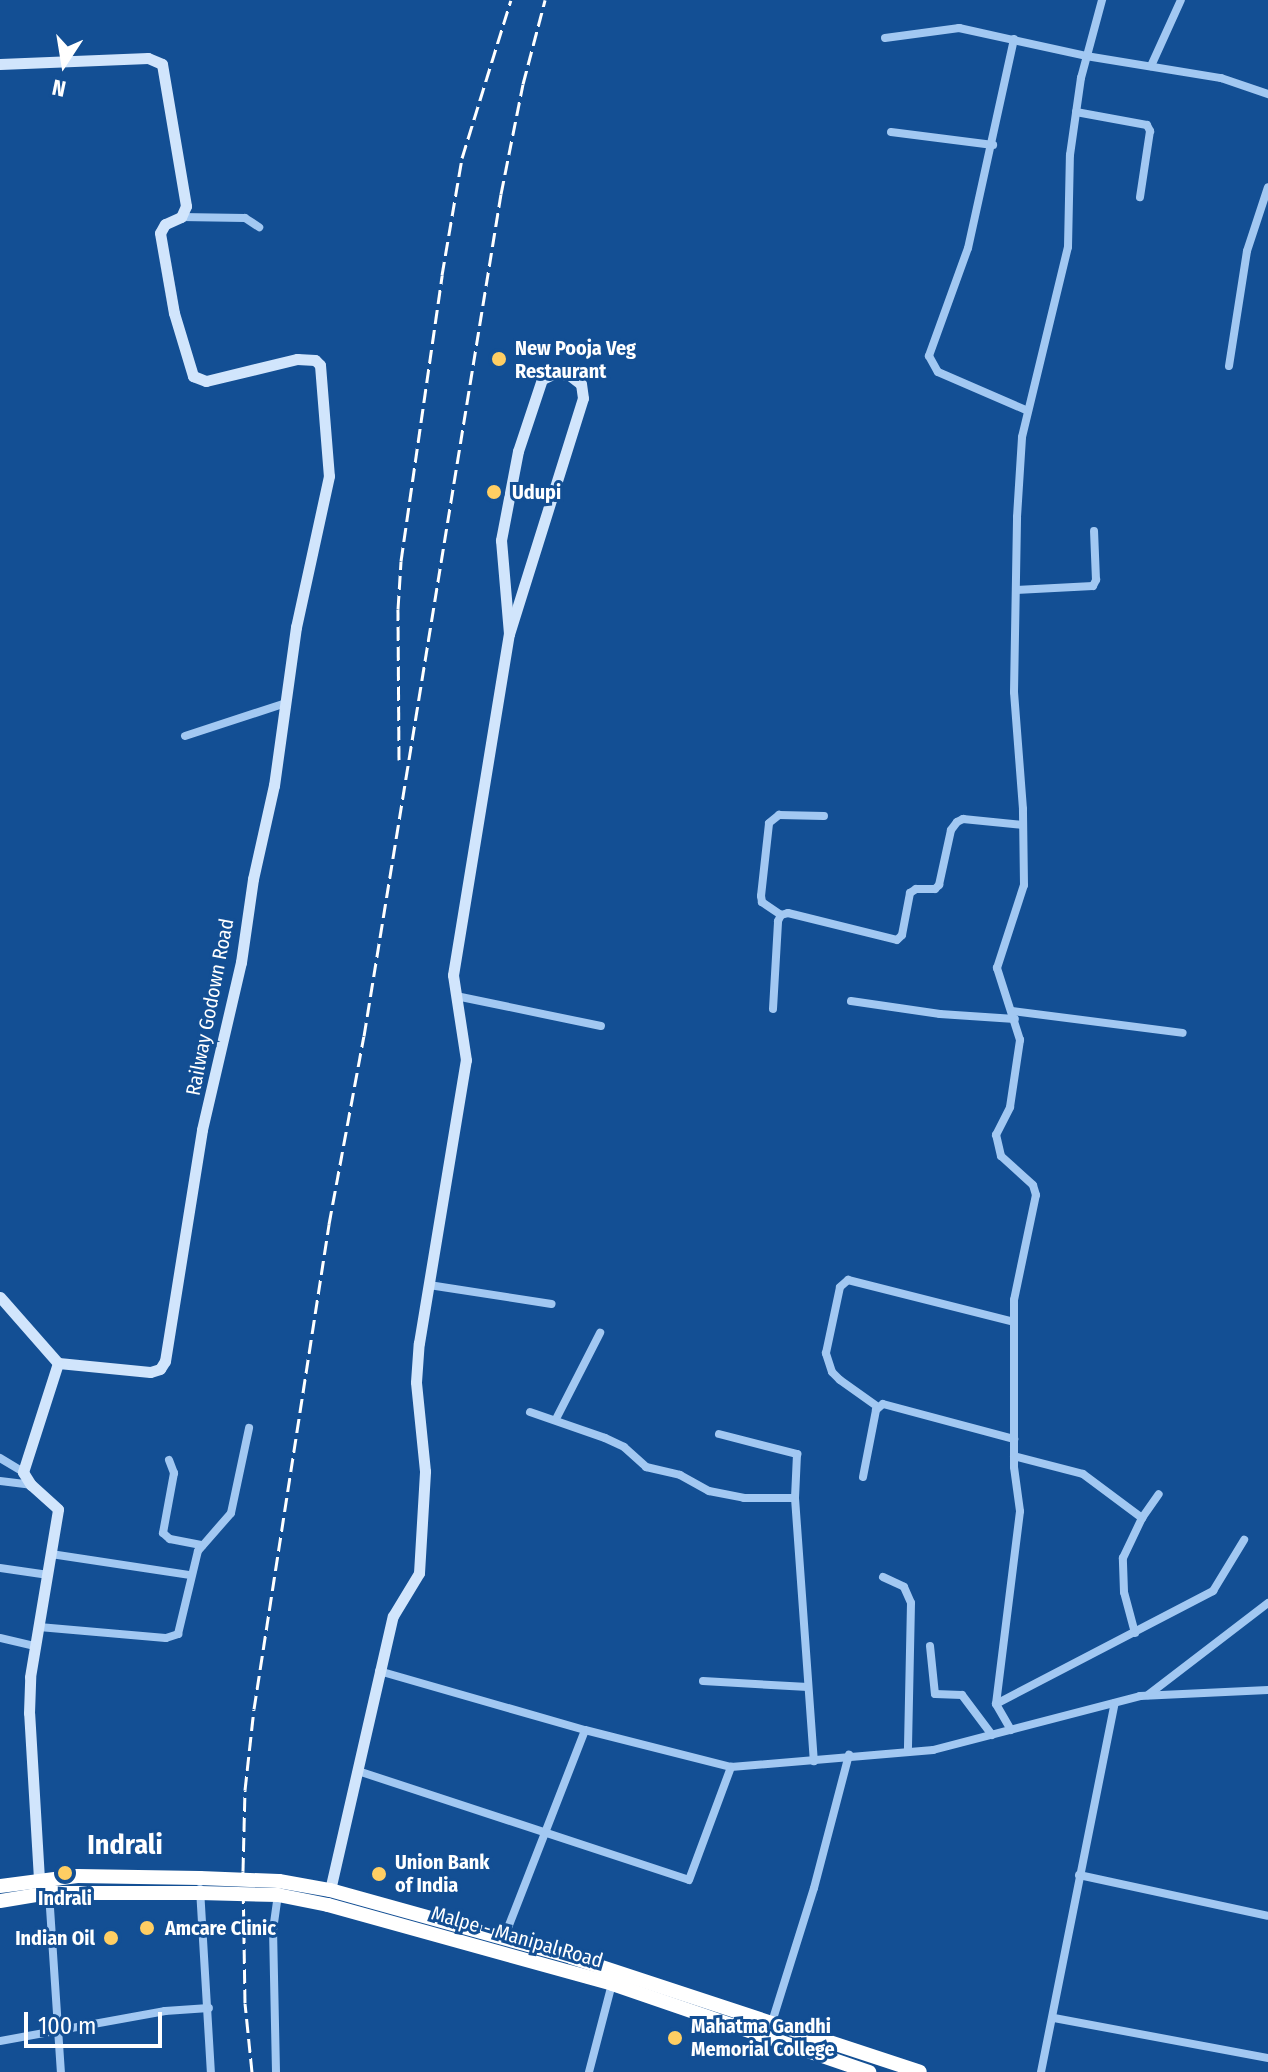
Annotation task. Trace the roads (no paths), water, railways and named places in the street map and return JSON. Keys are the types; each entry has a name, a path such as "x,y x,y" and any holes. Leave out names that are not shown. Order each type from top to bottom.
{"highway":[{"path":"0,1886 77,1876 200,1885"},
{"name":"Malpe - Manipal Road","path":"0,1901 49,1893 200,1885 330,1890 504,1938 920,2072"},
{"name":"Malpe - Manipal Road","path":"278,1888 328,1905 612,1984 869,2072"}],"street":[{"path":"1011,1730 996,1704 1020,1511 1014,1456 1014,1300 1036,1195 1033,1185 1001,1156 996,1135 1010,1107 1020,1040 997,968 1024,885 1014,692 1018,501 1028,411 1068,247 1070,155 1086,56 1102,0"},
{"path":"1151,66 1181,0"},
{"path":"885,38 947,27 1086,56 1221,78 1268,94"},
{"path":"1014,39 968,248 929,356 938,372 1028,411"},
{"path":"0,64 148,58 162,64 186,206 181,217 245,218 259,227"},
{"path":"1076,112 1147,125 1150,131 1140,197"},
{"path":"891,132 993,145"},
{"path":"1229,366 1247,251 1268,187"},
{"name":"Railway Godown Road","path":"58,1363 150,1372 160,1369 165,1361 202,1130 238,978 253,879 274,785 283,704 329,476 320,365 310,358 297,359 206,381 193,376 174,313 160,233 165,224 181,217"},
{"path":"330,1890 393,1616 419,1573 425,1471 416,1382 466,1060 453,975 509,634 583,398 581,384 569,375 555,373 542,379 515,463 501,540 509,634"},
{"path":"1016,590 1093,586 1096,580 1094,531"},
{"path":"185,736 283,704"},
{"path":"781,915 762,902 761,896 769,823 779,815 824,816"},
{"path":"773,1009 778,921 781,915 788,913 897,940 902,935 910,893 916,889 935,889 939,885 951,830 957,822 963,819 1023,825"},
{"path":"456,996 601,1026"},
{"path":"851,1001 940,1014 1014,1015 1183,1033"},
{"path":"878,1407 832,1372 826,1353 840,1287 848,1280 1014,1322"},
{"path":"429,1285 552,1304"},
{"path":"0,1297 58,1363 23,1472"},
{"path":"556,1419 600,1333"},
{"path":"878,1407 886,1403 1014,1439"},
{"path":"863,1477 878,1407"},
{"path":"530,1412 556,1419 624,1447 646,1467 680,1475 709,1491 744,1498 795,1498"},
{"path":"39,1627 173,1637 181,1630 190,1575 202,1545 228,1521 249,1428"},
{"path":"719,1434 797,1454 795,1498 805,1595 814,1761"},
{"path":"1014,1456 1083,1474 1142,1518"},
{"path":"0,1458 23,1472 31,1485 58,1509 35,1646 29,1713 39,1879"},
{"path":"169,1460 174,1473 163,1533 170,1539 202,1545"},
{"path":"0,1481 31,1485"},
{"path":"1135,1633 1122,1572 1123,1558 1142,1518 1159,1494"},
{"path":"996,1704 1213,1591 1244,1540"},
{"path":"51,1554 190,1575"},
{"path":"0,1568 48,1575"},
{"path":"883,1577 904,1587 911,1603 908,1752"},
{"path":"1147,1695 1268,1603"},
{"path":"0,1638 35,1646"},
{"path":"930,1646 935,1694 962,1695 992,1735"},
{"path":"379,1671 585,1730 731,1767 933,1750 1147,1695 1268,1690"},
{"path":"703,1681 808,1687"},
{"path":"1041,2072 1115,1703"},
{"path":"504,1938 585,1730"},
{"path":"772,2022 814,1888 849,1755"},
{"path":"358,1771 689,1880 731,1767"},
{"path":"1079,1875 1268,1916"},
{"path":"200,1885 211,2072"},
{"path":"276,2072 273,1930 278,1888"},
{"path":"49,1893 61,2072"},
{"path":"589,2072 612,1984"},
{"path":"0,2041 165,2011 209,2008"},
{"path":"1054,2018 1268,2058"},
{"path":"815,2053 820,2038"}],"railway":[{"path":"399,760 398,609 401,561 442,275 462,158 511,0"},
{"path":"252,2072 245,2003 243,1871 245,1790 254,1709 329,1224 364,1036 501,194 523,84 545,0"}],"place":[{"name":"New Pooja Veg Restaurant","path":"499,359"},
{"name":"Udupi","path":"494,492"},
{"name":"Indrali","path":"65,1873"},
{"name":"Union Bank of India","path":"379,1874"},
{"name":"Amcare Clinic","path":"147,1928"},
{"name":"Indian Oil","path":"111,1938"},
{"name":"Mahatma Gandhi Memorial College","path":"675,2038"}],"district":[{"name":"Indrali","path":"125,1845"}]}
